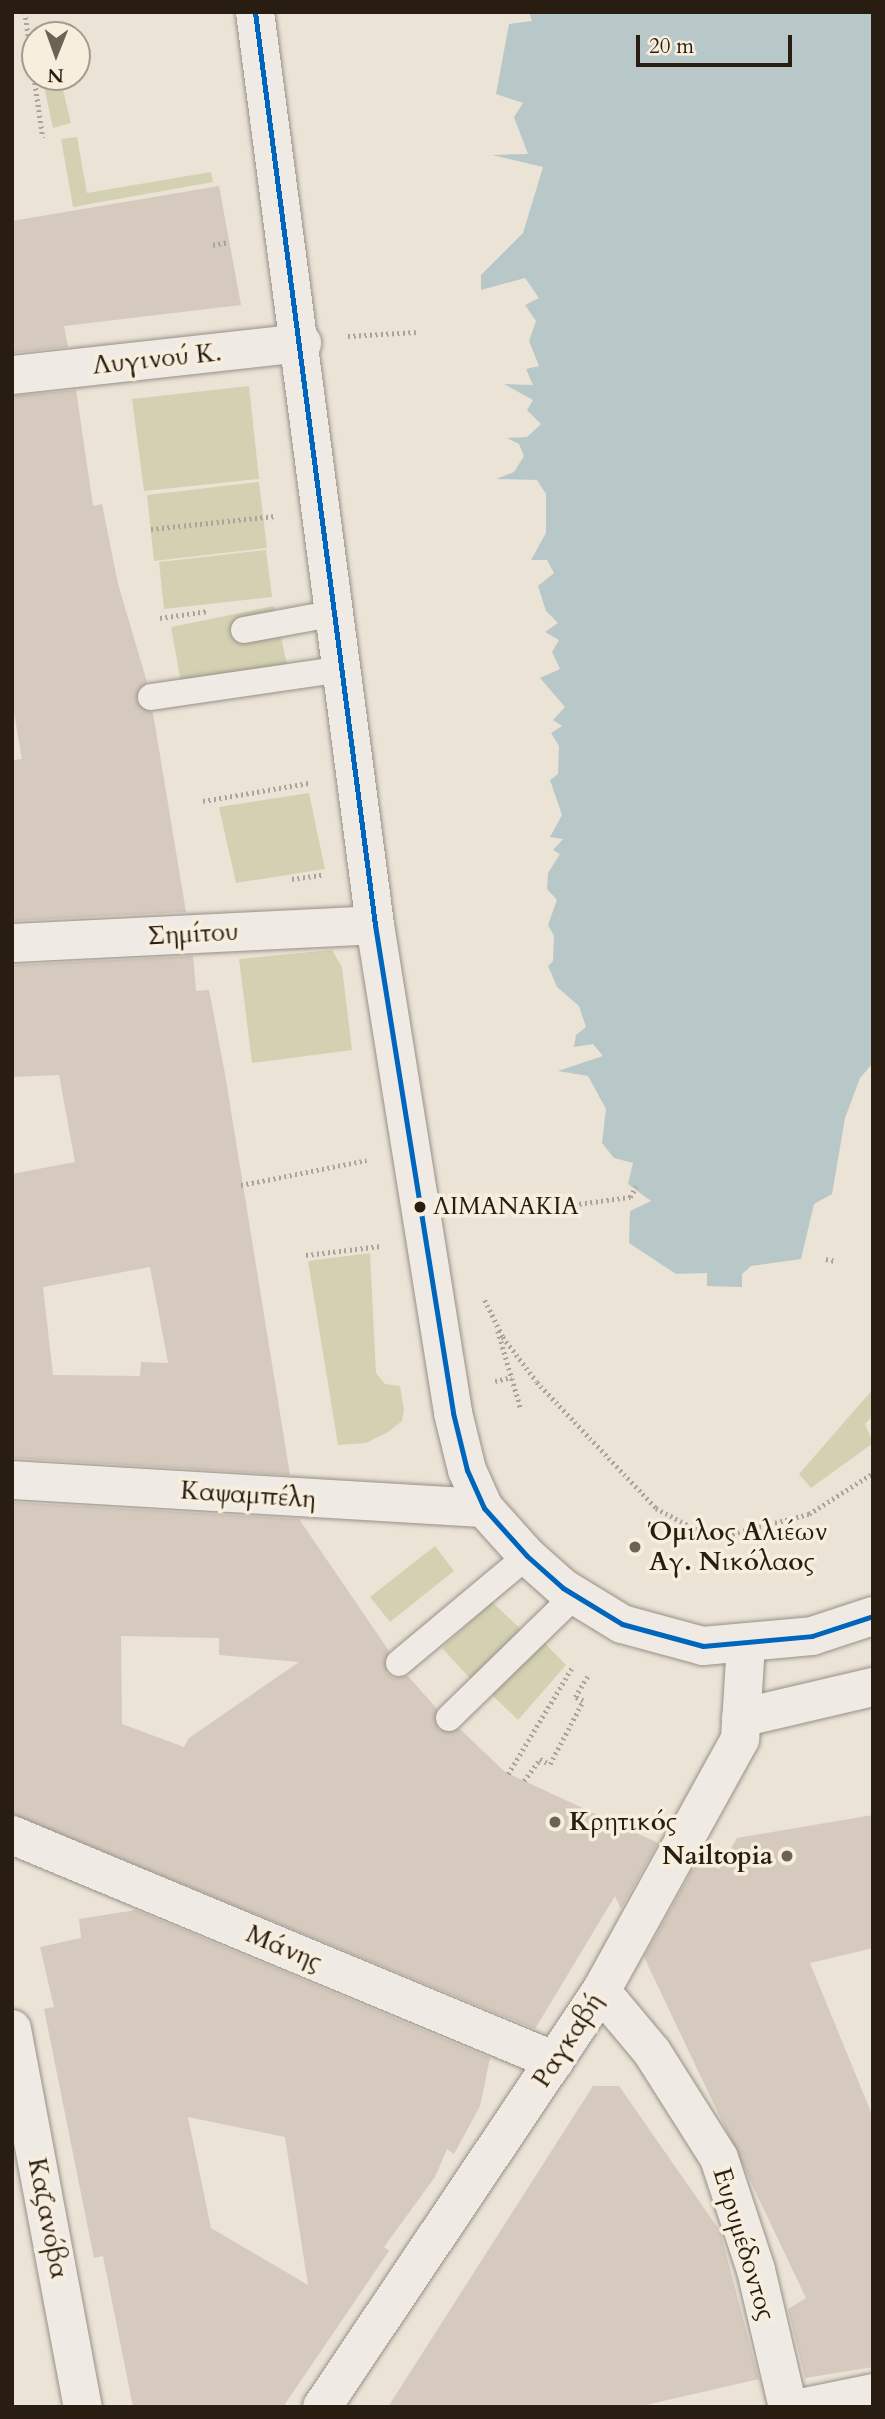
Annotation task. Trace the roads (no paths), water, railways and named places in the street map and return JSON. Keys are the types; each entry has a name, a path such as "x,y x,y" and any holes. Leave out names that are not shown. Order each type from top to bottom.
{"street":[{"path":"255,12 302,343 375,925 453,1413 484,1508 527,1556 575,1595 622,1624 659,1636 703,1646 746,1644 811,1636 873,1616"},
{"name":"Λυγινού Κ.","path":"12,375 302,343"},
{"name":"Σημίτου","path":"12,943 375,925"},
{"name":"Καψαμπέλη","path":"12,1480 484,1508"},
{"name":"Ραγκαβή","path":"322,2407 601,1991 740,1739 746,1644"},
{"path":"741,1718 873,1687"},
{"name":"Μάνης","path":"12,1835 555,2061"},
{"name":"Ευρυμέδοντος","path":"601,1991 652,2052 719,2158 756,2270 788,2407"},
{"name":"Καζανόβα","path":"12,2029 83,2407"},
{"path":"805,2407 873,2393"}],"lane":[{"path":"244,631 336,613"},
{"path":"150,697 343,669"},
{"path":"399,1663 527,1556"},
{"path":"449,1718 575,1595"}],"place":[{"name":"ΛΙΜΑΝΑΚΙΑ","path":"420,1207"},
{"name":"Όμιλος Αλιέων Αγ. Νικόλαος","path":"635,1547"},
{"name":"Κρητικός","path":"555,1822"},
{"name":"Nailtopia","path":"787,1856"}]}
